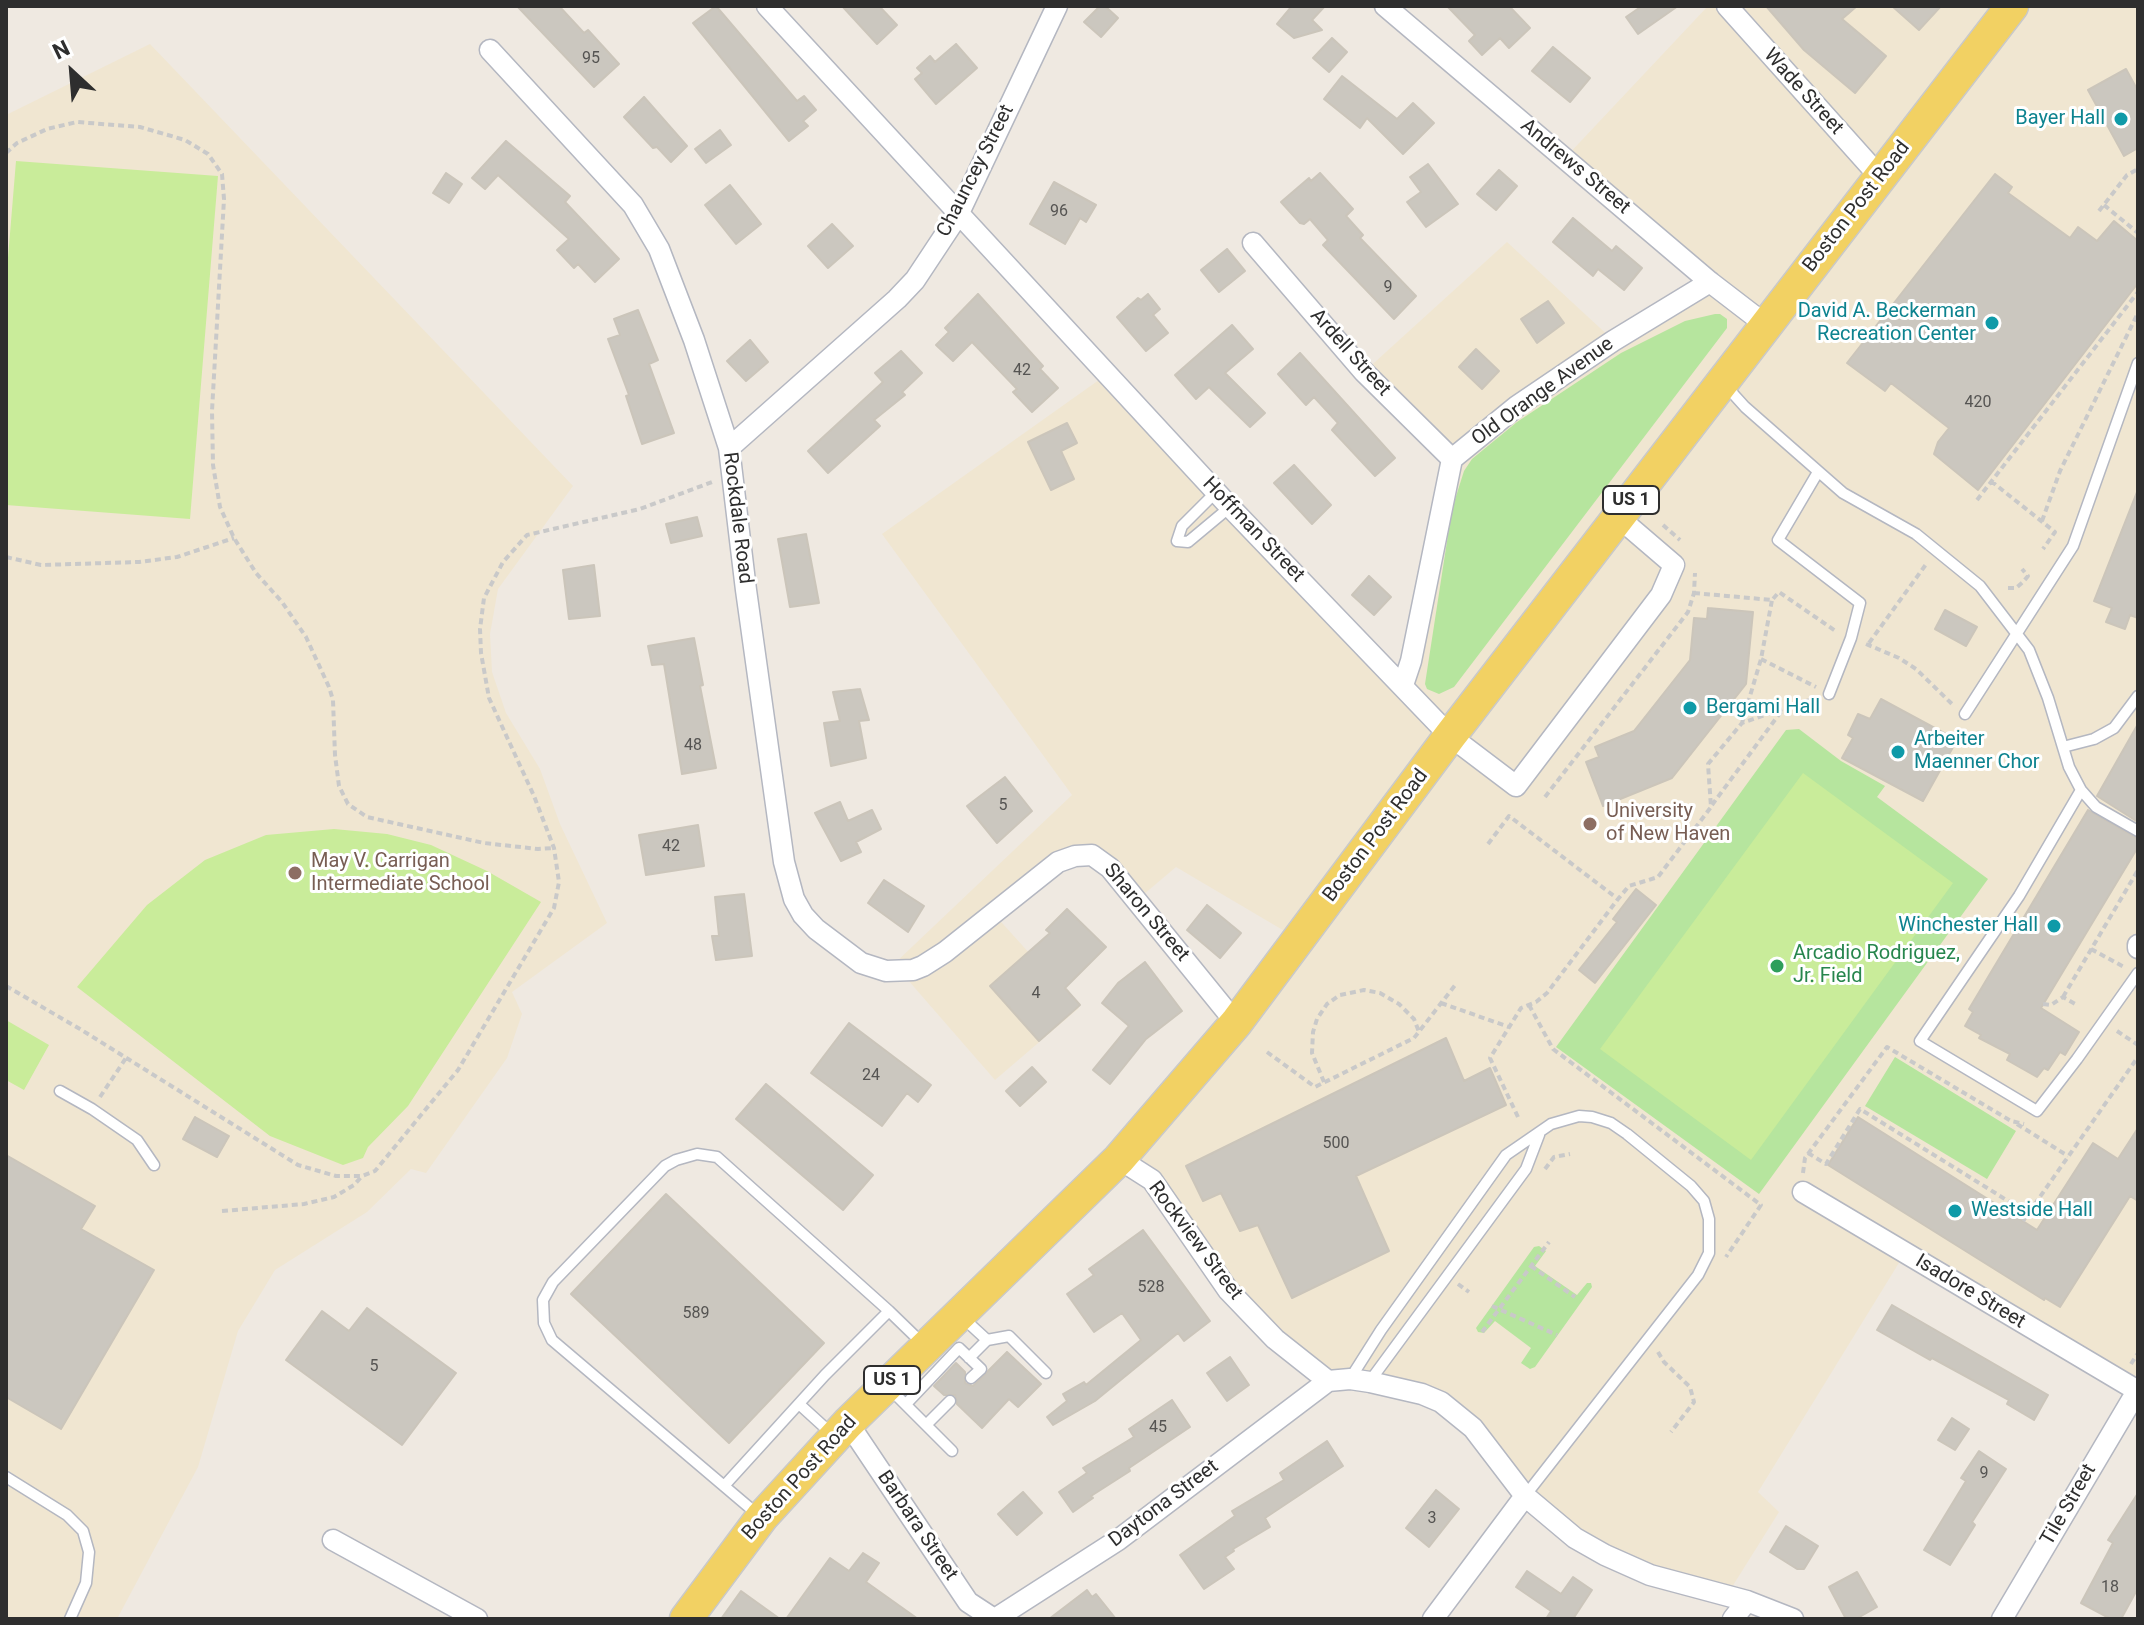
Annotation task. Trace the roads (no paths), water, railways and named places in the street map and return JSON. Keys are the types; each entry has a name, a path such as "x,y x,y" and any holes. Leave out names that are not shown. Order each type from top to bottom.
{"main road":[{"name":"Boston Post Road","path":"686,1619 762,1517 842,1430 896,1394 926,1347 1119,1159 1236,1023 1450,736 2012,6"}],"street":[{"name":"Hoffman Street","path":"767,6 1223,500 1450,736 1516,786 1661,595 1674,565 1618,517"},
{"name":"Chauncey Street","path":"729,448 915,280 958,215 1057,6"},
{"name":"Andrews Street","path":"1385,6 1710,282 1766,325"},
{"name":"Wade Street","path":"1727,6 1880,177"},
{"name":"Rockdale Road","path":"490,50 633,205 659,249 694,340 729,448 782,846 794,899 816,929 861,963 898,972 923,966"},
{"name":"Ardell Street","path":"1253,243 1364,372 1452,459"},
{"name":"Old Orange Avenue","path":"1403,685 1411,661 1452,459 1517,406 1613,341 1710,282"},
{"name":"Sharon Street","path":"923,966 1048,868 1066,858 1092,855 1110,868 1236,1023"},
{"name":"Rockview Street","path":"1119,1159 1152,1180 1228,1290 1275,1339 1328,1381"},
{"name":"Isadore Street","path":"1803,1192 2137,1391"},
{"path":"1328,1381 1360,1380 1422,1394 1449,1408 1473,1428 1525,1496 1575,1538 1650,1575 1747,1601 1793,1619"},
{"name":"Daytona Street","path":"995,1619 1118,1540 1328,1381"},
{"name":"Tile Street","path":"2002,1619 2137,1391"},
{"name":"Barbara Street","path":"842,1430 968,1602 995,1619"},
{"path":"1433,1619 1525,1496"},
{"path":"333,1540 477,1619"},
{"path":"1733,1619 1747,1601"}],"lane":[{"path":"1965,714 2073,546 2138,363"},
{"path":"1722,381 1745,407 1843,493 1916,534 1980,586 2029,650 2048,698 2069,767 2081,790 2096,807 2138,831"},
{"path":"1818,472 1778,540 1860,603 1851,638 1829,694"},
{"path":"1223,500 1188,542 1177,541 1182,526 1223,500"},
{"path":"2063,747 2094,739 2114,728 2138,696"},
{"path":"2081,790 2019,896 1920,1041 2037,1111 2138,973"},
{"path":"60,1091 137,1140 154,1165"},
{"path":"1360,1380 1381,1330 1506,1155 1551,1124 1579,1116 1611,1123 1691,1186 1704,1201 1709,1219 1709,1253 1698,1275 1525,1496"},
{"path":"1360,1380 1526,1169 1540,1133"},
{"path":"762,1517 552,1340 544,1323 543,1300 553,1282 665,1166 697,1154 717,1157 926,1347"},
{"path":"724,1486 889,1311"},
{"path":"960,1314 987,1340"},
{"path":"969,1358 987,1340 1009,1336 1046,1373"},
{"path":"952,1451 896,1394 959,1348 981,1369 971,1378"},
{"path":"926,1425 950,1401"},
{"path":"799,1404 842,1430"},
{"path":"6,1477 67,1515 83,1531 89,1552 86,1583 70,1619"}],"place":[{"name":"Bayer Hall","path":"2121,119"},
{"name":"David A. Beckerman Recreation Center","path":"1992,323"},
{"name":"Bergami Hall","path":"1690,708"},
{"name":"Arbeiter Maenner Chor","path":"1898,752"},
{"name":"University of New Haven","path":"1590,824"},
{"name":"May V. Carrigan Intermediate School","path":"295,873"},
{"name":"Winchester Hall","path":"2054,926"},
{"name":"Arcadio Rodriguez, Jr. Field","path":"1777,966"},
{"name":"Westside Hall","path":"1955,1211"}]}
